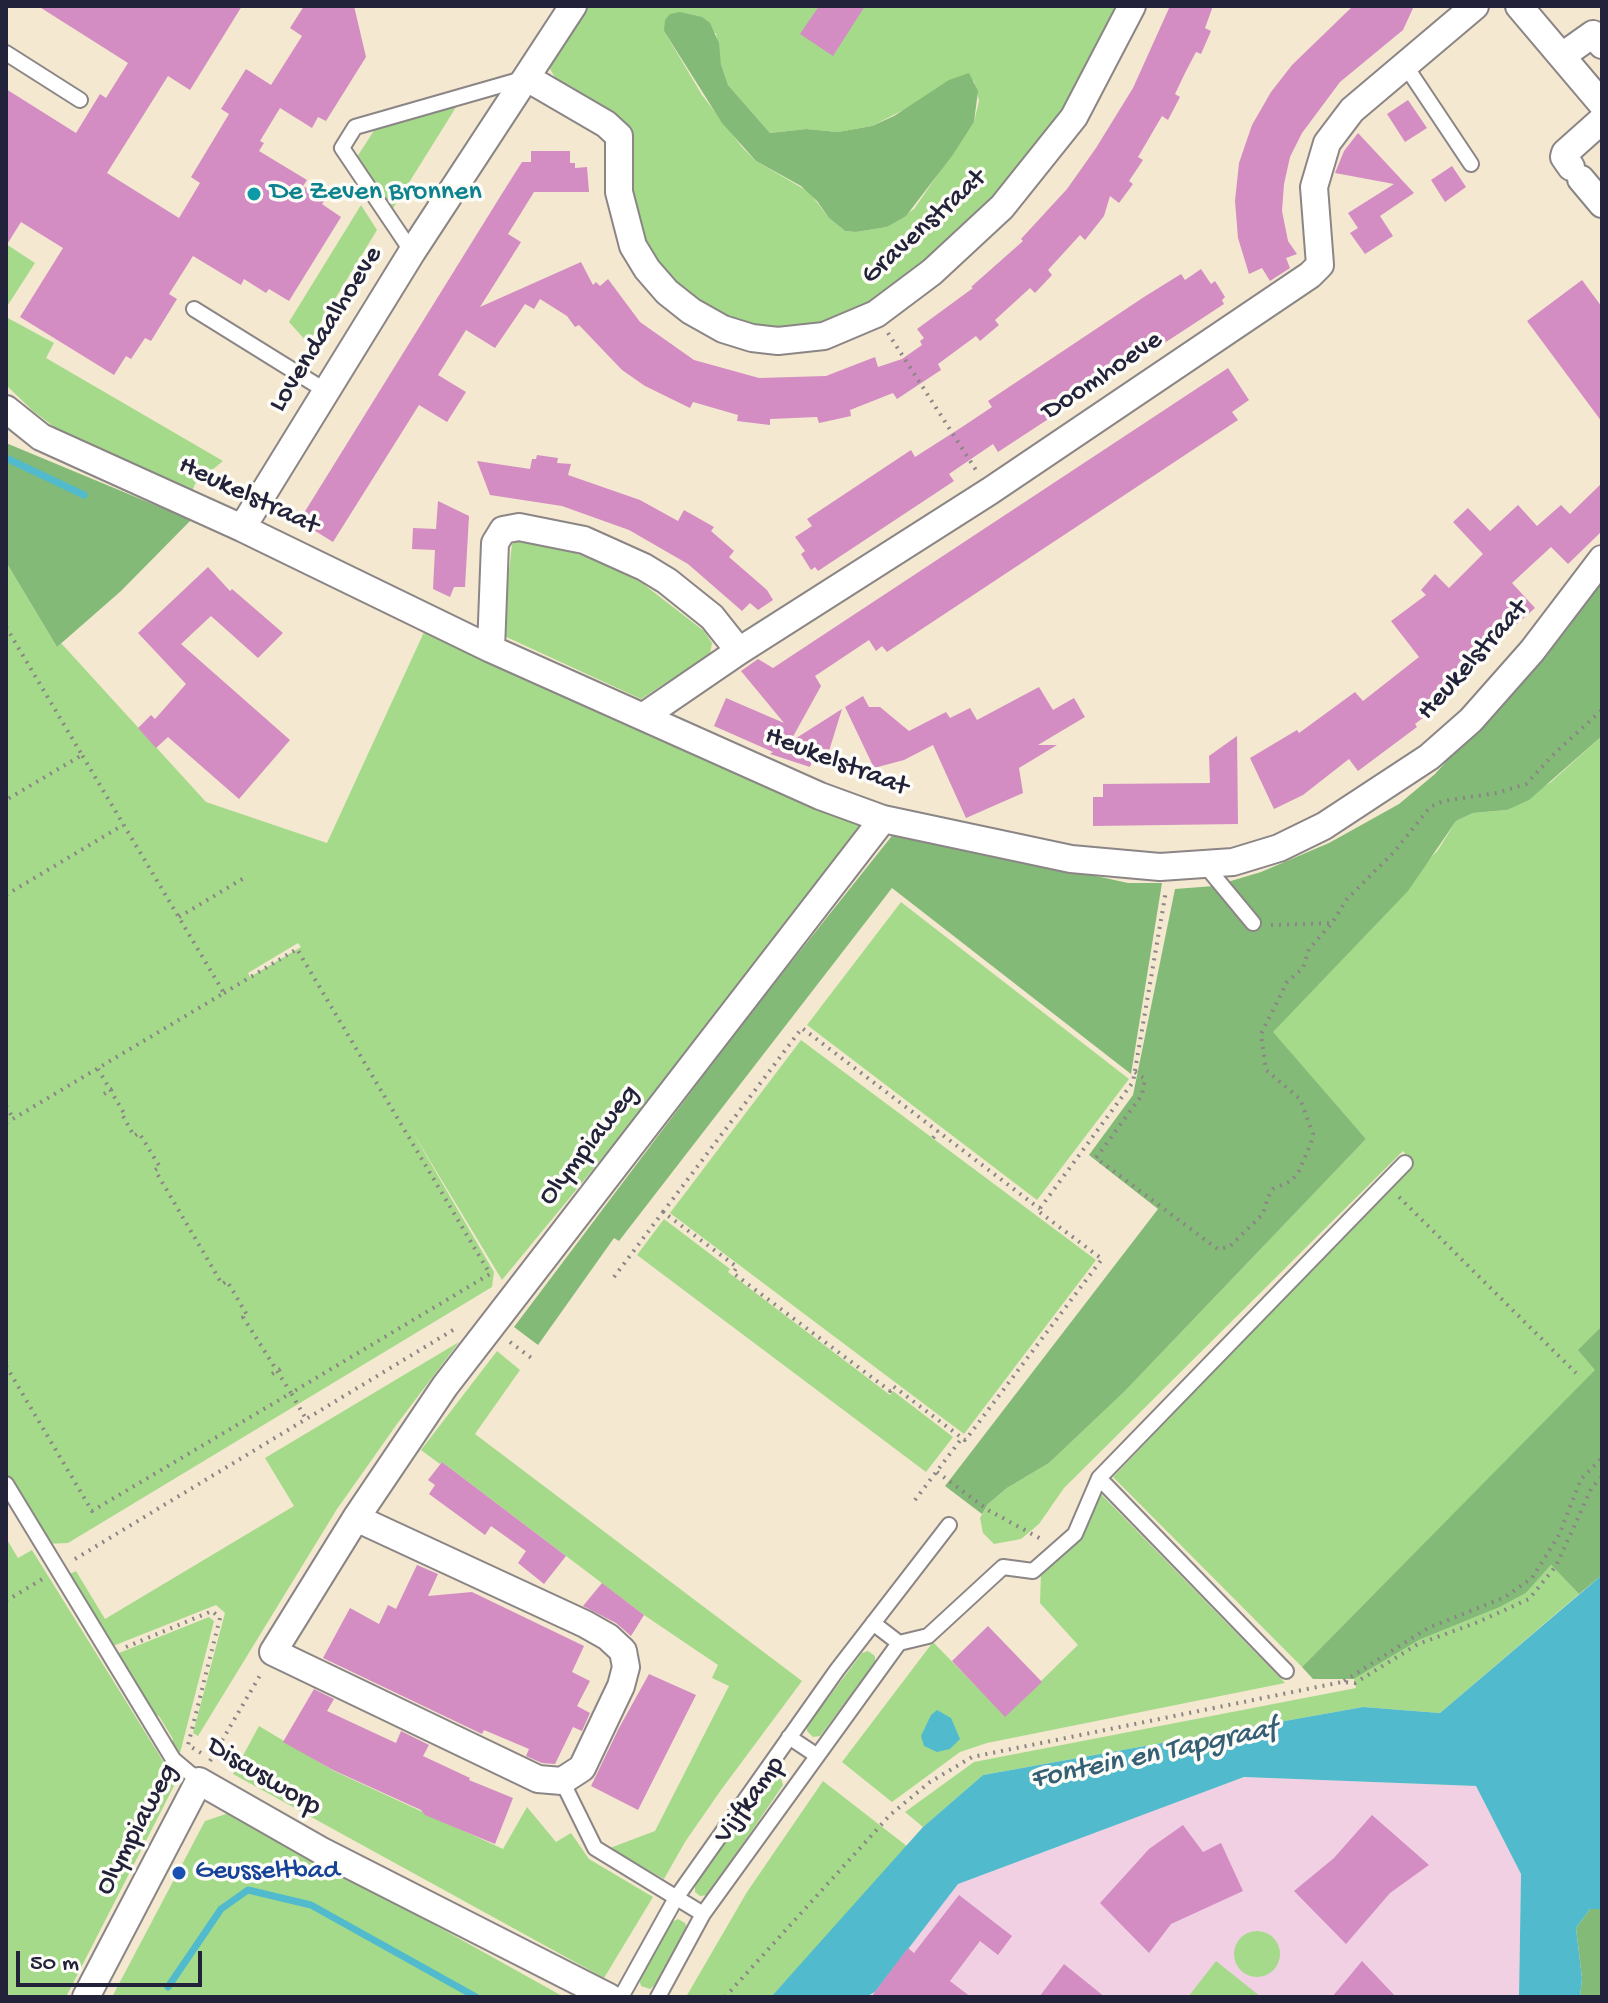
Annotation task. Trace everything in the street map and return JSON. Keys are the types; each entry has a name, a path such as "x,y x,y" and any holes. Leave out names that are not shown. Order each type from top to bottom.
{"street":[{"name":"Lovendaalhoeve","path":"242,528 412,252 573,6"},
{"name":"Gravenstraat","path":"527,78 606,124 619,136 619,192 633,246 647,269 667,292 691,311 723,329 752,338 778,341 824,336 876,314 966,242 1002,207 1074,117 1132,6"},
{"name":"Doomhoeve","path":"644,716 739,651 990,491 1310,275 1320,265 1314,187 1327,143 1352,110 1475,6"},
{"path":"1519,6 1602,104"},
{"path":"1562,56 1593,34 1602,45"},
{"path":"1602,120 1564,157 1602,204"},
{"name":"Heukelstraat","path":"6,409 41,437 242,528 491,649 820,796 883,819 1071,859 1170,866 1233,862 1279,848 1324,826 1429,757 1471,720 1522,663 1602,559"},
{"path":"491,649 495,543 503,530 519,527 584,540 644,567 712,617 739,651"},
{"name":"Olympiaweg","path":"273,1652 356,1518 445,1386 883,819"},
{"path":"273,1652 538,1779 562,1781 582,1768 621,1686 626,1667 623,1651 608,1637 585,1624 356,1518"},
{"name":"Olympiaweg","path":"86,1997 205,1770"},
{"name":"Discusworp","path":"205,1770 320,1850 609,1997"}],"lane":[{"path":"6,53 80,100"},
{"path":"1405,65 1471,164"},
{"path":"412,252 342,148 355,127 527,78"},
{"path":"194,309 326,391"},
{"path":"1205,865 1253,923"},
{"path":"873,1623 899,1643 928,1636 1003,1567 1033,1571 1060,1548 1075,1534 1099,1478 1405,1163"},
{"path":"1099,1478 1286,1671"},
{"name":"Discusworp","path":"6,1484 173,1759 205,1770"},
{"name":"Vijfkamp","path":"621,1997 676,1898 837,1670 949,1525"},
{"name":"Vijfkamp","path":"658,1997 703,1914 899,1643"},
{"path":"789,1737 816,1755"},
{"path":"562,1781 595,1848 703,1914"}],"path":[{"path":"876,314 990,491"},
{"path":"6,627 224,993"},
{"path":"1135,1072 1145,1079 1142,1095 1096,1158 1218,1249 1229,1247 1263,1214 1273,1189 1291,1181 1298,1173 1311,1143 1313,1134 1300,1099 1266,1070 1261,1034 1287,982 1303,968 1309,949 1332,923 1347,899 1395,851 1430,807 1443,801 1497,793 1526,784 1602,710"},
{"path":"6,800 82,755"},
{"path":"6,895 123,825"},
{"path":"105,836 109,841"},
{"path":"1038,1212 1133,1082 1170,866"},
{"path":"179,917 244,878"},
{"path":"1253,923 1278,926 1332,923"},
{"path":"6,1123 297,949 475,1254 490,1274 92,1511 6,1366"},
{"path":"304,975 310,971"},
{"path":"202,998 206,1004"},
{"path":"614,1277 663,1212 802,1028 1102,1259 965,1440 893,1386 890,1391 733,1273 737,1267 663,1212"},
{"path":"98,1069 134,1136 139,1133 160,1167 155,1170 222,1284 227,1281 247,1315 243,1317 266,1355 281,1369 306,1419"},
{"path":"104,1094 117,1086"},
{"path":"31,1100 35,1106"},
{"path":"6,1106 13,1118"},
{"path":"933,1138 938,1131"},
{"path":"1385,1183 1576,1373"},
{"path":"6,1601 476,1316 534,1360"},
{"path":"272,1374 281,1369"},
{"path":"915,1500 962,1438"},
{"path":"1342,1682 1428,1628 1505,1597 1532,1578 1559,1535 1581,1479 1602,1458"},
{"path":"937,1472 988,1510 1060,1548"},
{"path":"725,1997 890,1815 930,1782 972,1757 1342,1682 1355,1683 1418,1644 1529,1599 1556,1566 1592,1487 1602,1477"},
{"path":"79,1489 86,1485"},
{"path":"109,1654 212,1611 220,1618 188,1745 205,1770"},
{"name":"Olympiaweg","path":"205,1770 273,1652"}],"shaded area":[{"path":"1244,1777 1476,1786 1521,1874 1519,1997 1105,1997 1064,1964 1039,1997 971,1997 908,1948 957,1884"}],"green space":[{"path":"579,6 1117,6 1096,59 1047,138 989,208 938,257 842,322 795,332 737,326 691,302 654,268 629,215 629,131 557,81 545,60","holes":["664,31 716,33 728,85 770,133 806,129 838,132 872,126 913,105 974,81 979,101 974,122 914,209 887,227 845,231 829,218 809,192 756,161 742,147 702,95"]},
{"path":"680,12 702,17 710,23 719,43 721,64 728,85 770,133 806,129 838,132 872,126 894,116 949,80 969,73 978,91 974,122 906,216 887,227 845,231 801,186 756,161 722,123 664,31 665,20 670,14"},
{"path":"463,96 390,213 355,160 377,126"},
{"path":"361,205 377,230 308,343 289,322"},
{"path":"6,244 35,263 6,308"},
{"path":"6,317 54,343 46,358 223,461 195,484 191,494 57,429 6,385"},
{"path":"6,443 191,520 121,591 57,647 6,562"},
{"path":"524,539 553,545 603,563 642,583 704,631 712,643 710,654 641,699 502,635 512,544"},
{"path":"6,562 57,647 61,643 206,802 327,843 425,630 866,826 716,1020 502,1280 409,1126 494,1272 492,1287 68,1543 44,1544 6,1482","holes":["298,943 301,947 250,977 248,973"]},
{"path":"1602,571 1602,736 1529,800 1507,810 1473,813 1456,821 1408,891 1273,1032 1366,1139 1124,1392 1049,1463 1007,1488 988,1504 982,1514 945,1486 1158,1209 1089,1155 1133,1095 1175,889 1214,886 1261,872 1329,843 1399,804 1435,774 1459,747"},
{"path":"1602,736 1602,1326 1579,1350 1596,1370 1302,1667 1113,1477 1413,1163 1403,1151 1064,1488 1039,1524 1021,1539 994,1544 983,1533 980,1518 988,1504 1007,1488 1049,1463 1124,1392 1366,1139 1272,1032 1438,850 1456,821 1473,813 1507,810 1551,782"},
{"path":"895,832 1128,883 1162,883 1131,1074 892,888 619,1241 614,1238 538,1345 514,1327 746,1019"},
{"path":"901,902 1129,1079 1037,1200 807,1025"},
{"path":"801,1040 1096,1260 964,1434 670,1213"},
{"path":"664,1219 730,1269 728,1272 890,1395 893,1391 953,1437 926,1472 637,1255"},
{"path":"1602,1326 1602,1575 1579,1594 1551,1565 1526,1593 1419,1640 1354,1679 1313,1679 1302,1667 1595,1370 1578,1350"},
{"path":"459,1342 337,1509 198,1736 193,1733 225,1613 216,1605 113,1646 70,1574 76,1571 105,1619 294,1506 265,1458"},
{"path":"497,1351 520,1370 475,1434 802,1681 721,1790 664,1879 610,1848 655,1831 729,1686 712,1678 718,1665 644,1615 442,1462 440,1464 421,1450"},
{"path":"1099,1492 1285,1683 987,1743 960,1752 892,1802 842,1762 933,1642 1005,1716 1078,1645 1040,1603 1041,1573 1080,1537"},
{"path":"6,1538 18,1558 32,1550 176,1782 66,1997 6,1997"},
{"path":"1551,1565 1579,1594 1440,1713 1363,1707 983,1775 923,1827 905,1812 974,1762 1356,1688 1354,1679 1419,1640 1526,1593"},
{"path":"209,1617 214,1621 180,1753 119,1653"},
{"path":"868,1651 875,1656 875,1663 820,1736 813,1737 807,1726 862,1653"},
{"path":"259,1726 334,1771 503,1849 527,1807 556,1842 571,1833 589,1859 653,1897 604,1978 233,1774"},
{"path":"774,1775 781,1778 783,1785 708,1895 700,1896 695,1892 695,1884 768,1777"},
{"path":"823,1781 908,1847 771,1997 686,1997 747,1892"},
{"path":"232,1812 564,1997 112,1997 205,1821"},
{"path":"1590,1909 1602,1909 1602,1997 1580,1997 1582,1978 1576,1928"},
{"path":"678,1919 687,1928 654,1986 650,1989 641,1986 639,1979 672,1922"},
{"path":"1257,1931 1273,1938 1280,1954 1273,1970 1257,1977 1241,1970 1234,1954 1241,1938"},
{"path":"1216,1961 1261,1997 1188,1997"}],"water":[{"path":"1602,1575 1602,1909 1590,1909 1576,1928 1582,1978 1580,1997 1519,1997 1521,1874 1476,1786 1244,1777 958,1884 875,1992 866,1997 771,1997 923,1827 983,1775 1363,1707 1440,1713"},
{"path":"937,1710 951,1718 960,1739 950,1749 937,1752 924,1746 921,1736 931,1715"}],"building":[{"name":"De Zeven Bronnen","path":"38,6 242,6 190,90 168,76 107,173 179,218 200,183 191,177 229,114 221,109 246,69 271,85 302,36 290,28 304,6 354,6 366,57 326,121 318,117 312,128 280,108 260,141 264,143 259,151 307,180 303,186 325,200 322,204 341,217 289,301 269,289 266,293 244,279 241,285 193,256 169,294 177,299 151,341 145,338 131,359 126,356 114,375 20,317 63,248 21,222 6,246 6,89 76,133 100,94 106,98 128,63"},
{"path":"819,6 865,6 833,56 800,34"},
{"path":"1170,6 1213,6 1205,28 1211,31 1201,54 1196,52 1185,73 1175,94 1180,97 1168,120 1162,116 1138,157 1143,160 1129,181 1133,184 1119,203 1110,196 1104,216 1085,240 1080,235 1048,270 1052,275 1035,293 1030,288 995,320 999,325 980,341 976,336 938,364 941,370 897,399 893,393 850,410 851,416 819,423 817,417 770,419 770,425 737,421 738,415 693,402 690,408 645,386 622,370 579,325 575,327 567,316 540,299 534,309 525,304 495,348 466,330 438,375 466,392 447,422 419,405 333,542 299,521 522,162 531,162 531,151 570,151 570,163 575,163 575,168 587,167 589,192 534,192 508,234 521,242 480,307 581,262 593,285 596,282 600,286 608,279 640,322 694,360 759,378 826,376 875,357 878,367 902,359 922,345 920,341 924,338 917,329 973,288 1023,241 1021,239 1067,189 1133,88"},
{"path":"1353,6 1414,6 1403,30 1340,82 1302,133 1290,157 1282,211 1288,241 1297,254 1286,258 1290,268 1270,281 1262,268 1249,274 1238,238 1235,201 1239,163 1252,125 1271,92 1292,65"},
{"path":"1408,100 1427,128 1405,142 1387,114"},
{"path":"1358,133 1414,193 1380,216 1393,236 1365,254 1350,233 1358,228 1348,213 1394,184 1335,173 1344,151"},
{"path":"1452,166 1466,187 1445,202 1431,180"},
{"path":"1201,269 1211,284 1215,281 1225,297 1222,300 1224,304 998,452 993,444 949,474 954,481 818,571 815,567 811,570 801,554 805,551 795,537 812,526 807,519 911,450 915,457 962,427 992,407 988,401 1144,297 1181,274 1185,280"},
{"path":"1582,280 1602,307 1602,422 1527,321"},
{"path":"1228,368 1249,400 1232,412 1238,420 887,652 882,646 876,651 869,640 815,676 821,686 790,742 842,709 829,751 817,747 810,767 770,754 773,752 714,726 726,698 784,723 741,671 758,659 773,668"},
{"path":"537,455 558,458 557,463 571,464 568,475 640,500 678,521 684,510 714,527 711,531 734,551 729,557 767,590 773,600 758,610 750,603 742,611 688,564 629,530 562,506 490,495 477,461 530,469 532,459 536,459"},
{"path":"1602,483 1602,531 1568,564 1551,547 1512,583 1535,608 1510,630 1454,694 1415,724 1417,727 1358,771 1349,759 1303,795 1274,809 1250,758 1297,730 1299,733 1355,692 1363,701 1419,657 1391,621 1426,595 1421,590 1435,574 1449,588 1483,554 1453,522 1468,508 1490,531 1518,505 1537,526 1561,505 1570,514"},
{"path":"438,501 469,516 465,587 454,587 450,597 433,589 435,550 412,549 413,528 436,529"},
{"path":"208,567 230,591 232,589 283,633 258,658 211,616 181,644 290,740 239,799 168,737 156,748 138,728 151,715 155,719 186,684 138,633"},
{"path":"1039,687 1053,710 1074,698 1085,717 1038,745 1057,745 1019,768 1023,793 966,818 933,745 904,760 874,768 845,707 863,696 869,707 880,707 909,731 946,712 950,718 970,708 977,720"},
{"path":"1237,736 1238,824 1093,826 1093,797 1103,797 1103,784 1210,783 1209,756"},
{"path":"442,1462 566,1556 544,1584 518,1563 526,1551 491,1526 485,1535 429,1494 435,1485 428,1480"},
{"path":"417,1565 438,1574 428,1596 472,1592 584,1646 572,1672 590,1681 577,1706 590,1713 582,1731 573,1727 555,1764 542,1763 526,1756 529,1749 484,1730 482,1734 323,1658 350,1608 379,1624 388,1605 396,1609"},
{"path":"602,1583 644,1615 631,1636 616,1623 583,1606"},
{"path":"988,1626 1042,1682 1005,1717 952,1661"},
{"path":"649,1674 696,1695 638,1810 591,1786"},
{"path":"314,1689 334,1699 327,1711 396,1743 401,1731 429,1745 423,1756 513,1798 495,1844 425,1815 421,1810 333,1770 283,1742"},
{"path":"1372,1815 1429,1865 1390,1893 1346,1944 1294,1891 1334,1858"},
{"path":"1183,1825 1203,1852 1221,1843 1243,1891 1171,1924 1149,1953 1100,1903 1149,1849"},
{"path":"959,1895 1012,1936 998,1955 980,1941 950,1981 971,1997 871,1997 908,1948 914,1953"},
{"path":"1362,1961 1396,1997 1332,1997"},
{"path":"1064,1964 1105,1997 1039,1997"}],"waterway":[{"path":"6,458 84,495"},
{"name":"Fontein en Tapgraaf","path":"168,1987 221,1909 248,1890 311,1905 476,1997"}],"place":[{"name":"De Zeven Bronnen","path":"254,194"},
{"name":"Geusseltbad","path":"179,1873"}]}
